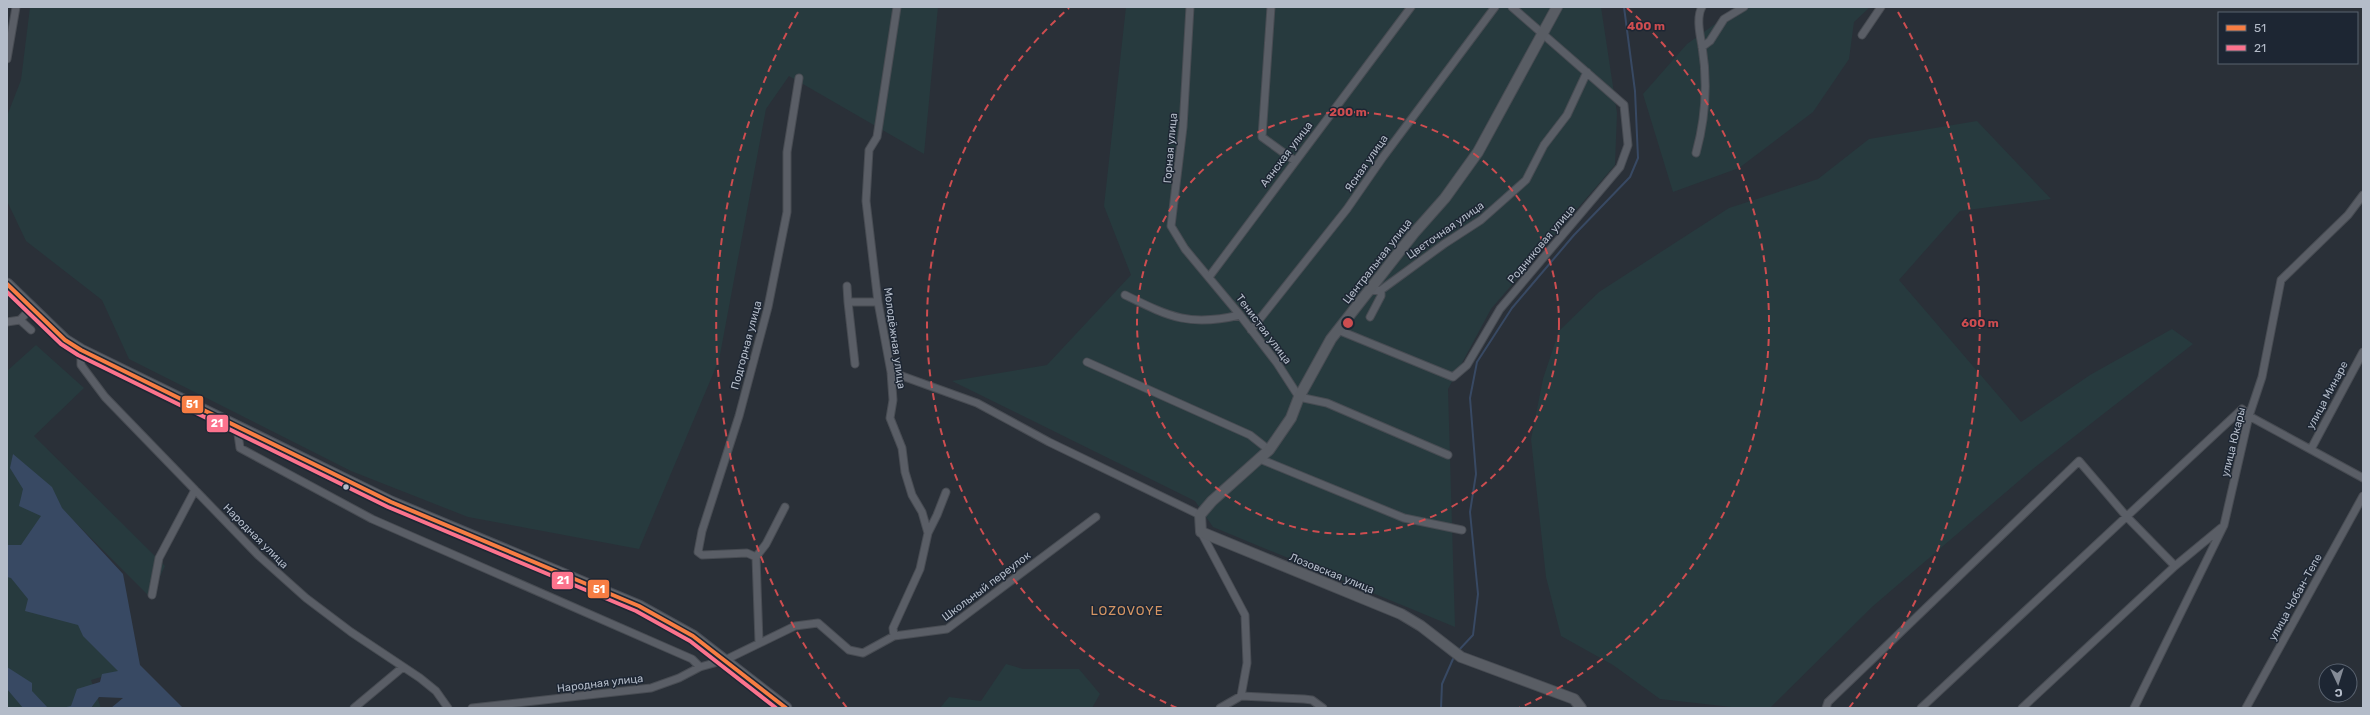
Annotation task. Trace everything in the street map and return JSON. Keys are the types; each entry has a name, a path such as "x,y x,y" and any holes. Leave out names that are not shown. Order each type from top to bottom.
{"main road":[{"name":"Центральная улица","path":"1200,515 1212,501 1269,450 1291,418 1299,397 1338,330 1414,233 1445,198 1478,152 1542,32 1557,7"},
{"path":"7,284 65,340 82,350 391,502 639,606 693,636 786,708"},
{"path":"1200,515 1201,532"},
{"name":"Лозовская улица","path":"1201,532 1401,614 1421,626 1461,657 1574,699 1581,708"}],"street":[{"path":"7,59 16,7"},
{"name":"Молодёжная улица","path":"894,636 893,628 920,569 928,533 922,512 912,495 905,472 902,448 890,418 892,400 891,372 878,302 866,201 868,150 877,137 897,7"},
{"name":"Горная улица","path":"1190,7 1183,127 1172,226 1185,249 1210,277"},
{"path":"1271,7 1262,137 1295,161"},
{"name":"Аянская улица","path":"1210,277 1411,7"},
{"name":"Ясная улица","path":"1251,330 1347,210 1383,157 1495,7"},
{"name":"Родниковая улица","path":"1338,330 1453,377 1467,365 1500,309 1620,167 1628,145 1624,105 1512,7"},
{"path":"1696,153 1706,111 1706,85 1700,22 1702,7"},
{"path":"1702,47 1710,41 1724,19 1744,7"},
{"path":"1862,35 1882,7"},
{"name":"Цветочная улица","path":"1381,290 1444,244 1481,220 1526,180 1544,145 1566,115 1587,72"},
{"name":"Подгорная улица","path":"756,557 748,553 702,555 698,552 702,531 739,416 768,307 787,212 787,152 799,78"},
{"name":"улица Юкары","path":"2134,708 2224,525 2249,416 2262,377 2281,280 2348,215 2363,195"},
{"name":"Тенистая улица","path":"1210,277 1240,315 1299,397"},
{"path":"847,286 855,364"},
{"path":"1368,291 1381,290 1381,296 1370,317"},
{"path":"1124,294 1161,312 1186,320 1215,321 1240,315"},
{"path":"848,302 878,302"},
{"path":"7,322 20,320 31,308"},
{"path":"20,320 31,330"},
{"name":"Народная улица","path":"82,350 81,365 105,397 259,556 306,598 351,632 420,678 436,692 448,708"},
{"name":"улица Минаре","path":"2311,449 2363,352"},
{"path":"1087,362 1250,435 1269,450"},
{"path":"891,372 978,403 1049,442 1200,515"},
{"path":"1299,397 1327,403 1448,455"},
{"path":"1921,708 2242,409 2249,416 2363,478"},
{"path":"237,427 240,448 372,519 692,659 700,667"},
{"path":"1260,459 1404,518 1462,530"},
{"path":"1826,708 1828,702 2079,461 2126,517 2175,566"},
{"path":"152,595 159,558 195,490"},
{"path":"928,533 946,492"},
{"name":"улица Чобан-Тепе","path":"2246,708 2363,496"},
{"path":"760,642 756,557 766,544 785,507"},
{"name":"Школьный переулок","path":"855,653 863,653 894,636 947,629 1096,517"},
{"path":"2022,708 2175,566 2224,525"},
{"path":"1201,532 1245,615 1247,663 1241,696"},
{"name":"Народная улица","path":"472,708 651,688 679,678 700,667 725,660 795,626 818,623 855,653"},
{"path":"354,708 403,668"},
{"path":"1220,708 1241,696 1312,700 1323,708"}],"green space":[{"path":"30,7 938,7 924,154 789,76 766,109 719,360 639,549 468,517 351,471 129,359 102,300 26,241 7,201 7,116 21,80"},
{"path":"1126,7 1601,7 1617,113 1615,165 1491,309 1448,389 1455,627 1213,527 1195,501 952,381 1047,365 1131,275 1104,206"},
{"path":"1739,7 1870,7 1854,22 1849,59 1813,112 1739,168 1673,192 1643,94 1687,44"},
{"path":"1977,121 2051,199 1960,211 1899,280 2021,422 2090,375 2172,329 2193,344 2034,468 1872,607 1770,708 1740,708 1660,699 1613,665 1561,636 1546,577 1531,439 1543,379 1559,331 1599,292 1729,208 1818,179 1869,139"},
{"path":"36,345 84,388 34,436 165,566 150,597 67,514 36,554 125,670 91,680 101,708 7,708 7,371"},
{"path":"1006,664 1023,669 1079,669 1100,694 1092,708 940,708 949,697 981,701"}],"water":[{"path":"13,454 52,487 62,508 123,574 140,665 183,708 111,708 123,698 99,697 91,708 62,708 71,706 77,689 100,682 102,674 118,671 83,636 78,625 25,611 28,599 11,578 7,577 7,545 21,545 41,516 19,506 23,489 10,468"},
{"path":"7,667 32,683 32,691 48,708 23,708 7,689"}],"waterway":[{"path":"1458,651 1473,635 1478,594 1470,512 1476,474 1470,398 1477,362 1512,308 1574,235 1630,177 1638,158 1635,91 1624,7"},
{"path":"1441,708 1442,684 1453,659"}],"transit line":[{"name":"51","path":"7,284 65,340 81,350 391,502 639,606 693,636 786,708"},
{"name":"21","path":"7,292 61,344 78,355 388,507 636,611 690,641 776,708"}],"district":[{"name":"LOZOVOYE","path":"1127,610"}]}
